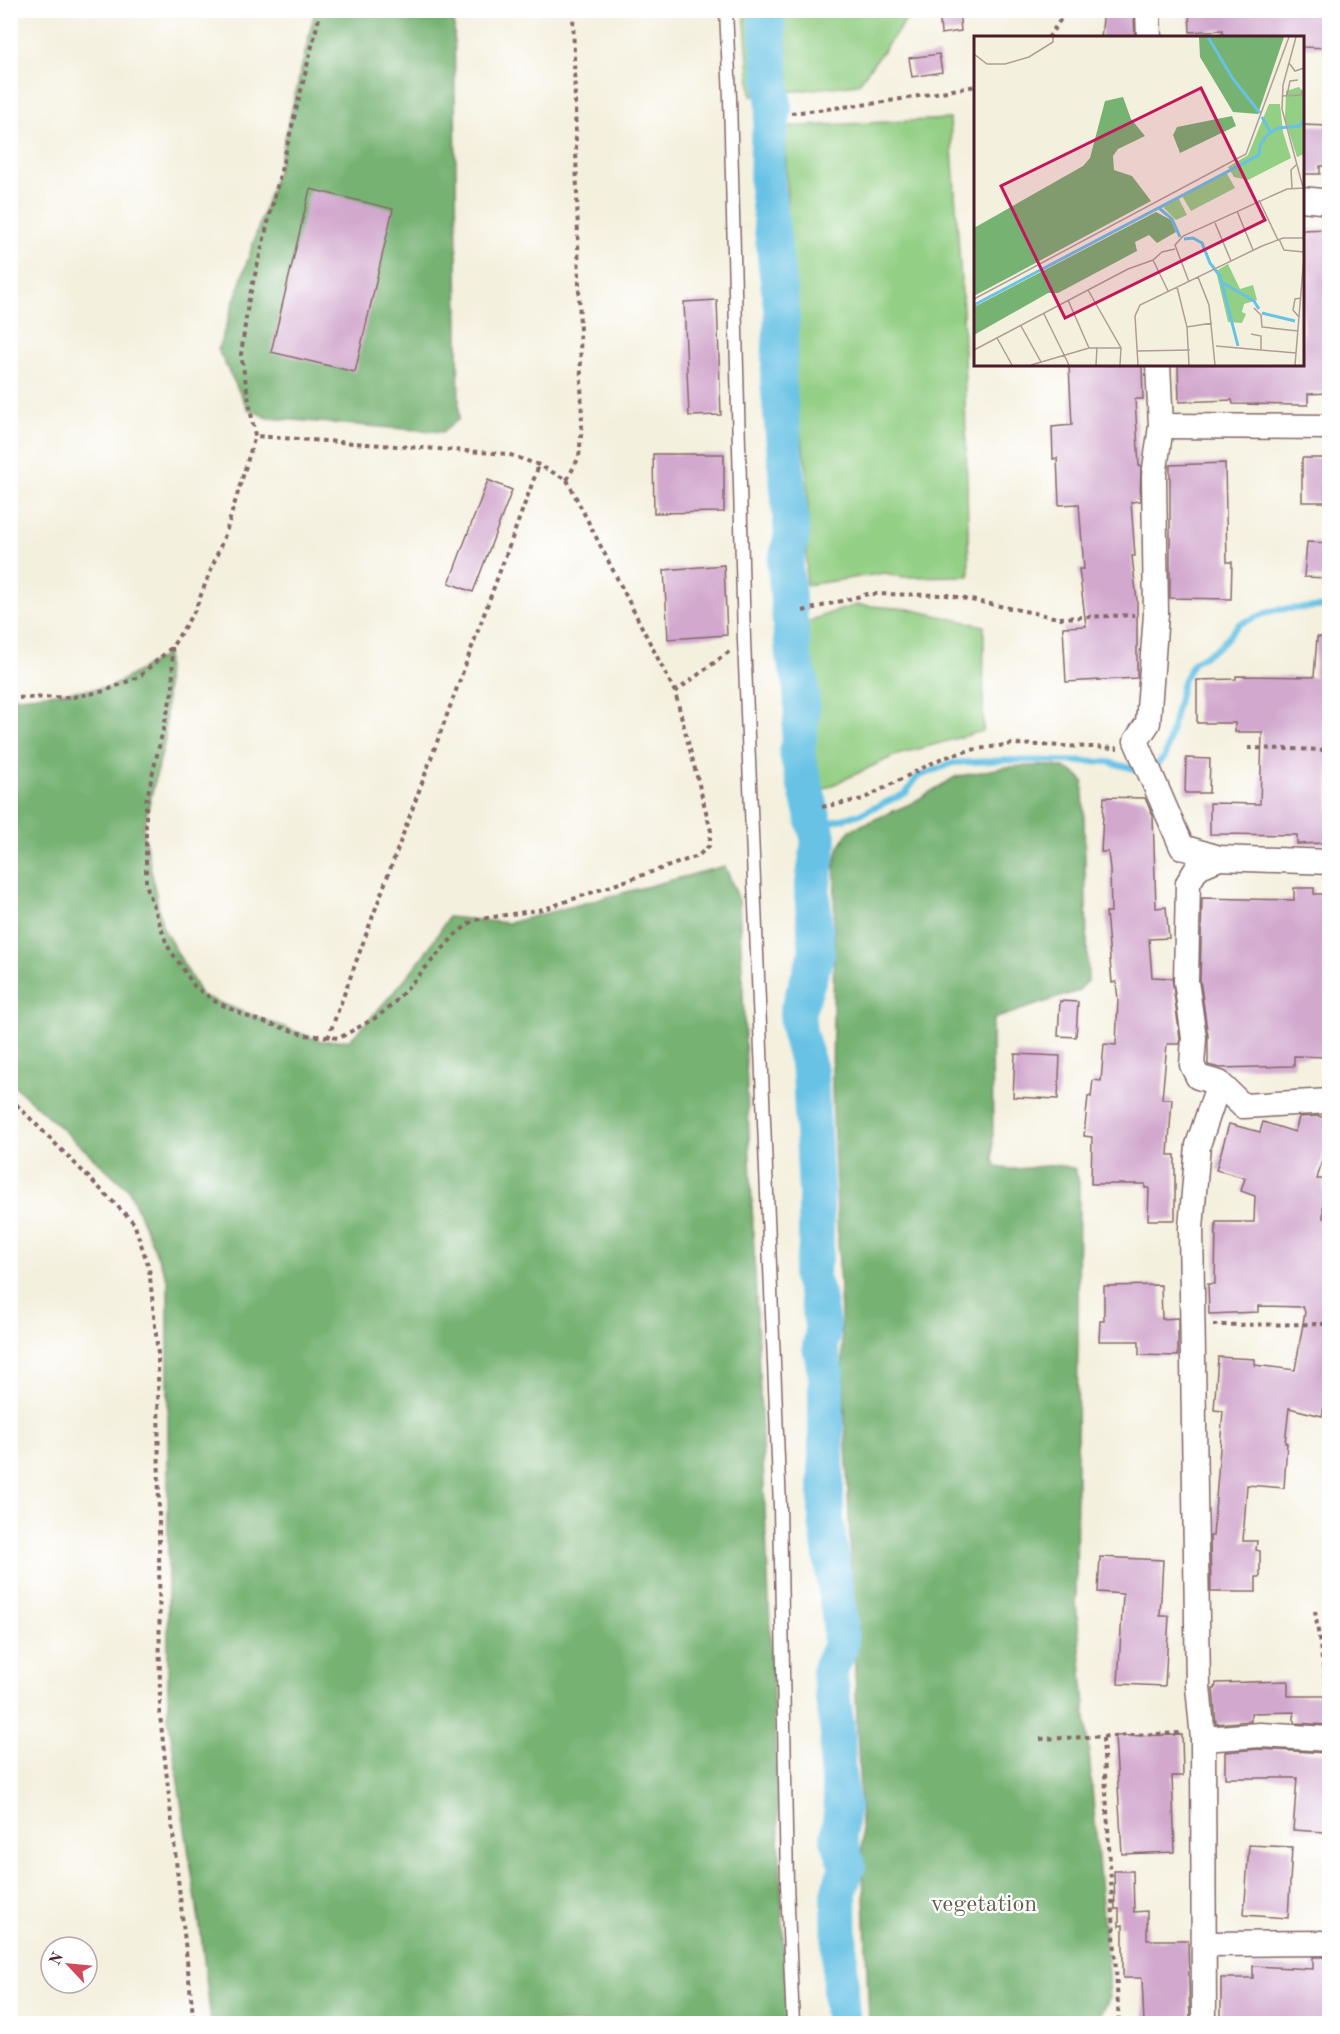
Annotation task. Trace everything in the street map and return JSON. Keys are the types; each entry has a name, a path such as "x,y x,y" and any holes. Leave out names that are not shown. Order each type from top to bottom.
{"street":[{"path":"1148,10 1149,36"},
{"path":"1304,199 1329,202"},
{"path":"1158,366 1161,426 1154,476 1156,614 1148,723 1136,741 1182,847 1219,858 1329,862"},
{"path":"1161,426 1329,427"},
{"path":"1219,858 1198,867 1188,883 1186,981 1194,1038 1192,1065 1198,1077 1219,1083 1242,1106 1329,1101"},
{"path":"1204,2024 1203,1736 1198,1686 1191,1227 1198,1145 1219,1083"},
{"path":"1203,1736 1260,1735 1329,1739"},
{"path":"1204,1944 1329,1943"}],"lane":[{"path":"726,10 744,640 780,1507 787,1884 793,2024"}],"path":[{"path":"10,698 74,697 105,691 140,676 172,647 195,610 247,471 255,436 241,355 248,303 321,10"},
{"path":"567,480 579,457 582,425 573,10"},
{"path":"1049,36 1067,10"},
{"path":"792,113 878,103 974,86"},
{"path":"172,647 173,688 146,801 146,884 160,929 174,959 195,987 216,1002 251,1018 306,1035 339,1038 377,1017 413,982 456,934 474,920 544,909 583,897 698,856 709,846 711,831 675,692 567,480 538,465 508,454 452,448 387,446 255,436"},
{"path":"328,1038 538,465"},
{"path":"803,610 868,594 947,595 1058,618 1156,614"},
{"path":"675,692 744,640"},
{"path":"822,807 863,799 940,759 971,750 1012,744 1122,749 1136,741"},
{"path":"1248,748 1329,750"},
{"path":"10,1098 134,1223 149,1268 158,1354 160,1715 194,2024"},
{"path":"1192,1324 1329,1324"},
{"path":"1315,1611 1329,1714"},
{"path":"1040,1739 1203,1736"},
{"path":"1103,1738 1119,2024"}],"green space":[{"path":"744,10 913,11 858,84 751,96"},
{"path":"315,11 454,11 459,419 443,432 268,418 248,409 218,350 278,168"},
{"path":"950,119 963,310 969,576 902,577 885,573 806,585 808,502 806,466 792,387 785,127"},
{"path":"857,605 909,609 984,626 983,731 894,756 820,791 800,737 800,625"},
{"path":"167,654 165,740 143,829 162,926 202,996 321,1041 350,1040 427,951 448,917 509,923 725,866 739,900 787,2023 211,2023 201,1934 168,1716 168,1281 129,1190 11,1083 11,698 111,687"},
{"name":"vegetation","path":"1006,767 1058,767 1076,774 1083,781 1088,981 1078,991 994,1019 992,1026 993,1160 997,1167 1007,1169 1065,1166 1075,1169 1079,1182 1076,1602 1110,1997 1097,2023 869,2023 832,1089 835,863 839,846 850,830 912,803 955,777"}],"building":[{"path":"939,10 959,10 961,31 941,34"},
{"path":"1104,10 1134,10 1135,36 1101,36"},
{"path":"1189,10 1329,10 1329,48 1304,47 1304,36 1223,36 1223,30 1190,32"},
{"path":"939,54 942,72 912,77 909,58"},
{"path":"1304,125 1329,126 1329,166 1320,166 1320,174 1304,174"},
{"path":"310,189 393,209 355,372 271,352"},
{"path":"1329,229 1329,393 1308,394 1308,405 1233,404 1232,400 1179,402 1178,366 1304,366 1304,230"},
{"path":"717,300 721,415 689,416 684,302"},
{"path":"1069,366 1142,366 1143,399 1135,399 1139,466 1141,466 1140,501 1131,502 1135,556 1132,556 1137,601 1137,678 1066,682 1063,627 1086,626 1079,569 1084,569 1079,504 1059,505 1057,458 1053,459 1052,427 1072,425"},
{"path":"653,454 724,454 724,512 654,513"},
{"path":"1302,458 1325,458 1325,502 1302,502"},
{"path":"1225,463 1227,562 1232,562 1231,599 1170,598 1170,465"},
{"path":"488,480 512,490 473,592 449,583"},
{"path":"1307,542 1329,543 1329,578 1304,577"},
{"path":"724,565 727,635 668,639 664,570"},
{"path":"1317,637 1329,637 1329,843 1297,844 1297,835 1210,834 1210,803 1260,804 1262,732 1235,732 1235,723 1197,723 1197,680 1236,679 1236,676 1314,677"},
{"path":"1186,758 1210,759 1209,793 1185,793"},
{"path":"1104,797 1145,798 1153,816 1156,908 1166,907 1169,938 1149,939 1152,977 1172,978 1180,1038 1179,1044 1167,1044 1162,1099 1172,1099 1168,1155 1175,1155 1175,1220 1148,1220 1149,1188 1145,1188 1145,1184 1091,1184 1092,1137 1084,1136 1088,1096 1091,1097 1093,1080 1101,1081 1104,1044 1116,1045 1118,999 1116,982 1112,983 1106,912 1111,912 1110,869 1108,852 1101,852"},
{"path":"1294,888 1314,888 1314,894 1329,894 1329,1057 1294,1056 1294,1066 1220,1068 1208,1065 1208,1036 1200,980 1202,898 1294,900"},
{"path":"1060,1001 1078,1002 1076,1037 1058,1036"},
{"path":"1015,1054 1060,1056 1058,1099 1013,1097"},
{"path":"1318,1116 1329,1119 1329,1135 1317,1179 1324,1179 1323,1218 1329,1218 1329,1383 1322,1416 1289,1408 1285,1443 1287,1443 1284,1488 1247,1485 1243,1541 1257,1541 1256,1550 1260,1551 1260,1577 1256,1577 1256,1592 1211,1592 1210,1536 1213,1536 1223,1411 1214,1410 1218,1357 1255,1359 1255,1365 1295,1370 1305,1312 1303,1307 1258,1306 1258,1312 1209,1314 1208,1284 1215,1284 1216,1222 1254,1222 1255,1196 1241,1191 1245,1178 1216,1170 1229,1124 1260,1132 1263,1122 1295,1132 1299,1117"},
{"path":"1161,1285 1162,1319 1178,1318 1178,1356 1139,1355 1139,1341 1099,1341 1100,1321 1104,1321 1104,1286"},
{"path":"1100,1557 1163,1560 1160,1616 1169,1616 1165,1686 1118,1684 1123,1594 1098,1592"},
{"path":"1288,1681 1288,1696 1326,1696 1327,1725 1294,1723 1294,1712 1251,1713 1251,1721 1216,1724 1213,1689 1216,1683"},
{"path":"1182,1735 1183,1776 1172,1776 1175,1852 1122,1854 1115,1736"},
{"path":"1260,1749 1327,1753 1325,1832 1293,1830 1297,1778 1225,1778 1225,1752"},
{"path":"1249,1845 1292,1847 1288,1918 1244,1915"},
{"path":"1114,1871 1133,1871 1134,1912 1147,1911 1147,1940 1188,1940 1190,2024 1144,2024 1142,1978 1123,1978 1123,1925 1119,1926 1119,1909 1115,1909"},
{"path":"1313,1957 1329,1957 1329,2024 1221,2024 1221,1978 1253,1978 1253,1966 1313,1969"}],"waterway":[{"path":"766,10 774,108 768,143 767,187 782,315 778,380 792,534 785,566 793,655 801,682 802,714 797,753 819,841 812,891 817,953 797,1013 799,1033 810,1072 816,1192 816,1249 810,1276 817,1296 823,1331 820,1347 826,1375 826,1520 840,1622 841,1645 829,1672 838,1734 837,1768 842,1805 838,1839 848,1865 839,1890 840,1995 843,2024"},
{"path":"1153,768 1165,757 1183,681 1194,662 1220,646 1239,624 1274,610 1330,606"},
{"path":"814,827 860,814 906,793 917,777 953,763 1010,760 1109,762 1142,771"}]}
